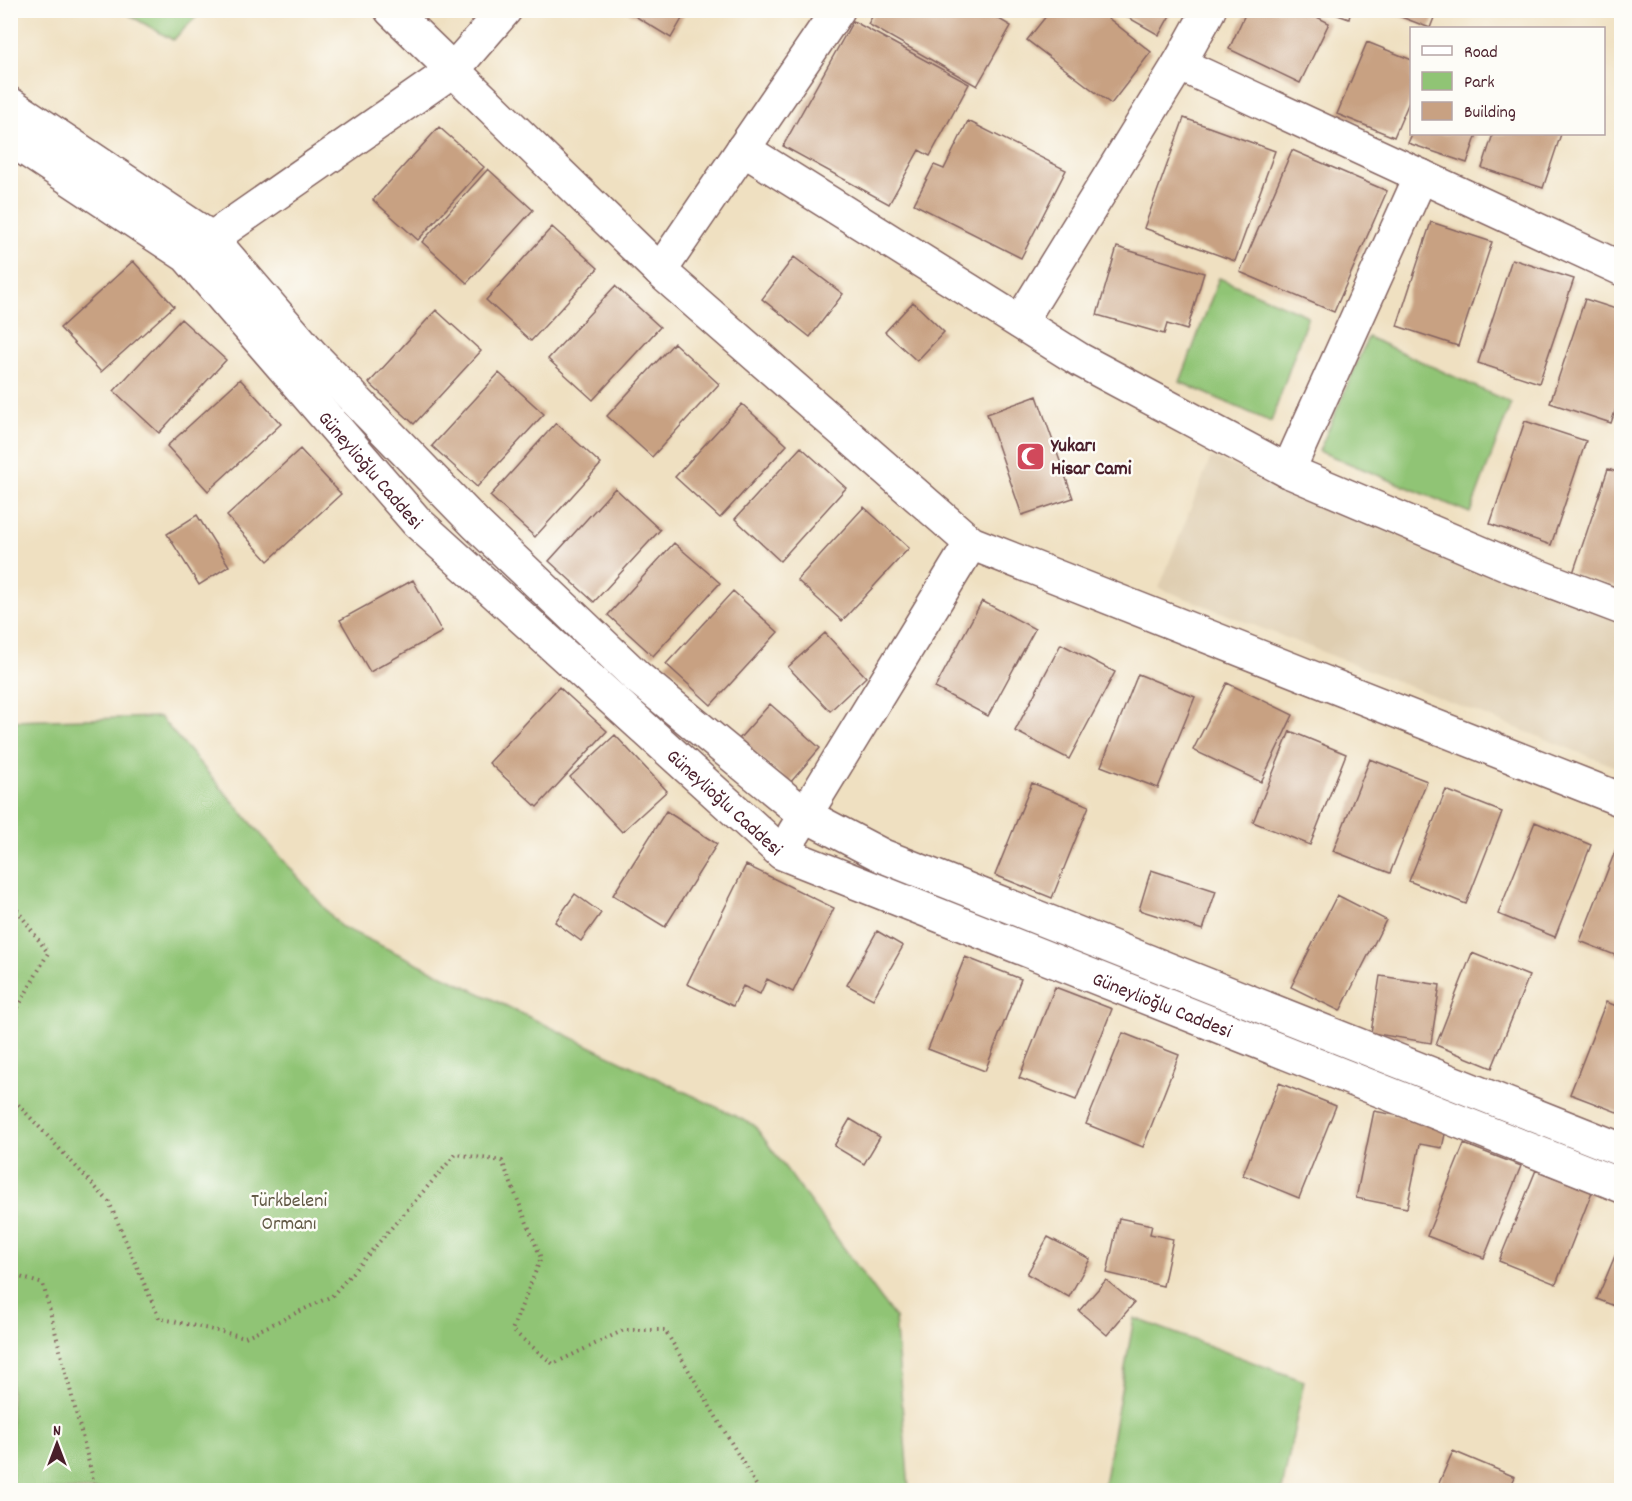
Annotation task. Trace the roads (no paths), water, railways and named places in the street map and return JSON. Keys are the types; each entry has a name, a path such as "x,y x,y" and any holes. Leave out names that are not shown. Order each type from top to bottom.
{"street":[{"path":"391,10 660,271 971,543 1622,800"},
{"path":"199,248 452,71 505,10"},
{"path":"660,271 838,10"},
{"path":"1020,322 1179,64 1209,10"},
{"path":"1179,64 1622,269"},
{"name":"Güneylioğlu Caddesi","path":"10,104 199,248 311,354 476,524 637,677 806,815 883,856 1622,1150"},
{"name":"Güneylioğlu Caddesi","path":"10,139 199,248 417,522 782,853 1622,1186"},
{"path":"743,149 1080,360 1288,471 1514,567 1622,608"},
{"path":"1288,471 1421,176"},
{"path":"782,853 971,543"}],"place":[{"name":"Yukarı Hisar Cami","path":"1030,456"}],"park label":[{"name":"Türkbeleni Ormanı","path":"289,1210"}]}
